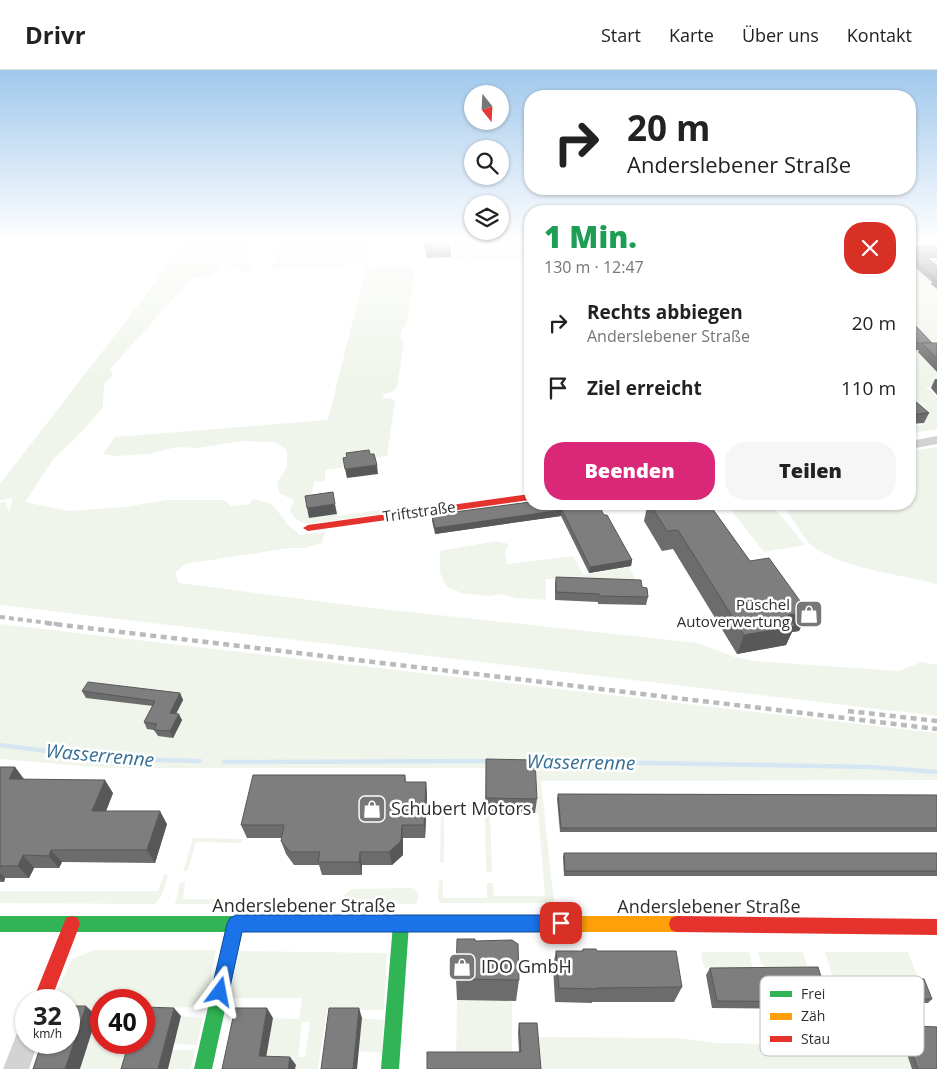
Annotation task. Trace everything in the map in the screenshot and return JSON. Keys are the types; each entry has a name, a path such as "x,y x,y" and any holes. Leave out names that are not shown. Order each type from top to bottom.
{"main road":[{"name":"Triftstraße","path":"308,528 524,498"},
{"name":"Anderslebener Straße","path":"0,924 937,927"},
{"path":"46,989 72,924"},
{"path":"203,1069 236,924"},
{"path":"390,1069 401,924"}],"street":[{"path":"916,444 937,440"},
{"path":"16,1069 22,1054"}],"shaded area":[{"path":"153,286 185,286 110,369 113,375 104,384 103,408 74,440 54,458 25,502 69,511 124,507 166,500 224,500 231,506 250,504 253,499 272,504 289,526 300,535 325,532 322,543 305,548 289,548 185,564 175,573 179,583 372,608 698,643 735,657 755,661 899,671 921,662 937,665 937,716 0,605 0,503 6,502 9,512 13,498 0,500 0,484"},
{"path":"361,286 412,286 406,326 402,329 400,338 404,342 397,387 392,392 384,394 383,399 390,398 395,401 387,456 348,462 348,465 386,461 325,470 325,481 314,482 309,518 392,508 393,510 398,509 399,512 306,524 300,522 290,510 294,500 280,494 277,483 287,467 287,450 274,442 242,441 197,448 176,447 150,454 115,456 103,454 115,437 328,420"},
{"path":"916,286 937,286 937,387 923,387 928,388 937,398 937,429 916,432 916,425 922,425 924,422 916,413 916,411 925,416 916,406"},
{"path":"937,447 937,584 871,570 838,560 823,553 808,542 786,510 916,510 916,450"},
{"path":"731,510 776,510 805,545 764,552"},
{"path":"496,541 509,544 505,552 507,564 573,556 584,575 630,567 637,585 546,579 546,600 516,598 502,594 489,596 462,593 447,587 440,573 440,551"},
{"path":"0,624 937,733 937,780 541,781 554,903 440,903 438,899 439,881 443,880 443,898 487,898 487,883 493,883 494,896 545,896 538,813 535,813 534,768 106,768 0,759"},
{"path":"446,803 485,803 485,808 444,809 444,862 440,863 441,807"},
{"path":"485,812 490,812 492,872 486,872"},
{"path":"193,838 243,839 242,843 196,842 188,870 183,872"},
{"path":"164,875 168,875 165,887 160,898 154,904 0,903 0,891 158,891"},
{"path":"185,882 183,899 333,900 332,904 175,904 180,883"},
{"path":"351,889 415,889 419,896 416,904 343,904 344,895"},
{"path":"94,950 216,950 205,1007 155,1008 155,989 90,989 90,1016 80,1016 80,989 58,989 72,959"},
{"path":"239,951 387,953 384,1010 327,1010 318,1069 264,1069 273,1018 299,1019 302,998 229,998","holes":["302,1022 310,1022 305,1057 298,1057"]},
{"path":"701,952 749,952 753,970 704,968"},
{"path":"758,952 803,952 808,969 766,969 761,963"},
{"path":"825,952 908,952 917,976 832,976"},
{"path":"457,1000 512,1001 512,1056 456,1061"},
{"path":"181,1016 203,1018 197,1045 174,1044"},
{"path":"362,1018 384,1020 382,1053 359,1051"},
{"path":"537,1037 678,1038 716,1043 760,1044 760,1056 937,1055 937,1069 539,1069"},
{"path":"90,1038 90,1054 129,1054 125,1069 80,1069"},
{"path":"173,1050 195,1050 191,1069 168,1069"}],"building":[{"path":"916,326 932,343 916,343"},
{"path":"922,343 937,343 937,359"},
{"path":"916,402 929,413 916,414"},
{"path":"369,450 370,454 374,454 377,465 345,469 343,458 347,457 346,453"},
{"path":"333,492 335,504 307,508 305,496"},
{"path":"524,503 524,510 562,510 435,528 432,515"},
{"path":"562,510 601,510 604,515 607,515 632,560 590,567"},
{"path":"654,510 713,510 750,561 769,558 808,612 788,615 795,626 744,635 678,530 667,531"},
{"path":"556,577 641,580 642,587 647,588 648,597 600,596 599,594 556,592"},
{"path":"88,682 180,693 170,713 179,714 170,731 154,730 157,724 144,722 155,701 82,691"},
{"path":"486,759 535,760 537,799 486,798"},
{"path":"0,767 15,767 9,779 105,780 92,811 160,811 147,850 51,850 49,856 23,855 18,866 0,866"},
{"path":"253,775 405,775 405,782 426,782 424,825 402,825 401,841 389,852 360,852 359,862 318,862 320,852 290,852 281,841 284,825 241,825"},
{"path":"558,794 937,795 937,828 561,828"},
{"path":"564,853 937,853 937,871 565,871"},
{"path":"457,939 475,939 475,941 512,940 518,944 519,980 456,979"},
{"path":"583,949 596,949 597,951 676,951 682,987 559,988 556,951 583,951"},
{"path":"818,967 821,976 760,976 760,1001 717,1001 710,968"},
{"path":"924,979 932,999 924,999"},
{"path":"80,1006 86,1006 80,1024"},
{"path":"155,1007 174,1008 158,1069 121,1069 125,1054 155,1054"},
{"path":"235,1008 267,1008 259,1056 290,1057 288,1069 222,1069"},
{"path":"329,1008 359,1008 353,1069 321,1069"},
{"path":"519,1023 537,1023 541,1069 427,1069 427,1052 521,1052"},
{"path":"924,1026 937,1027 937,1069 918,1069 913,1056 924,1056"},
{"path":"38,1054 70,1054 65,1069 33,1069"}],"waterway":[{"name":"Wasserrenne","path":"0,745 109,759 200,761"},
{"name":"Wasserrenne","path":"224,762 490,761"},
{"name":"Wasserrenne","path":"532,761 872,767 937,772"}],"railway":[{"path":"0,617 57,624"},
{"path":"46,623 937,729"},
{"path":"848,711 937,721"}],"traffic: fast":[{"path":"0,924 247,924"},
{"path":"203,1069 235,924"},
{"path":"390,1069 401,924"}],"traffic: slow":[{"path":"247,924 677,924"}],"traffic: jam":[{"path":"308,528 524,498"},
{"path":"46,989 72,924"},
{"path":"677,924 937,927"}],"place":[{"name":"Püschel Autoverwertung","path":"809,614"},
{"name":"Schubert Motors","path":"372,809"},
{"name":"IDO GmbH","path":"462,967"}],"route":[{"path":"220,992 236,924 561,923"}]}
